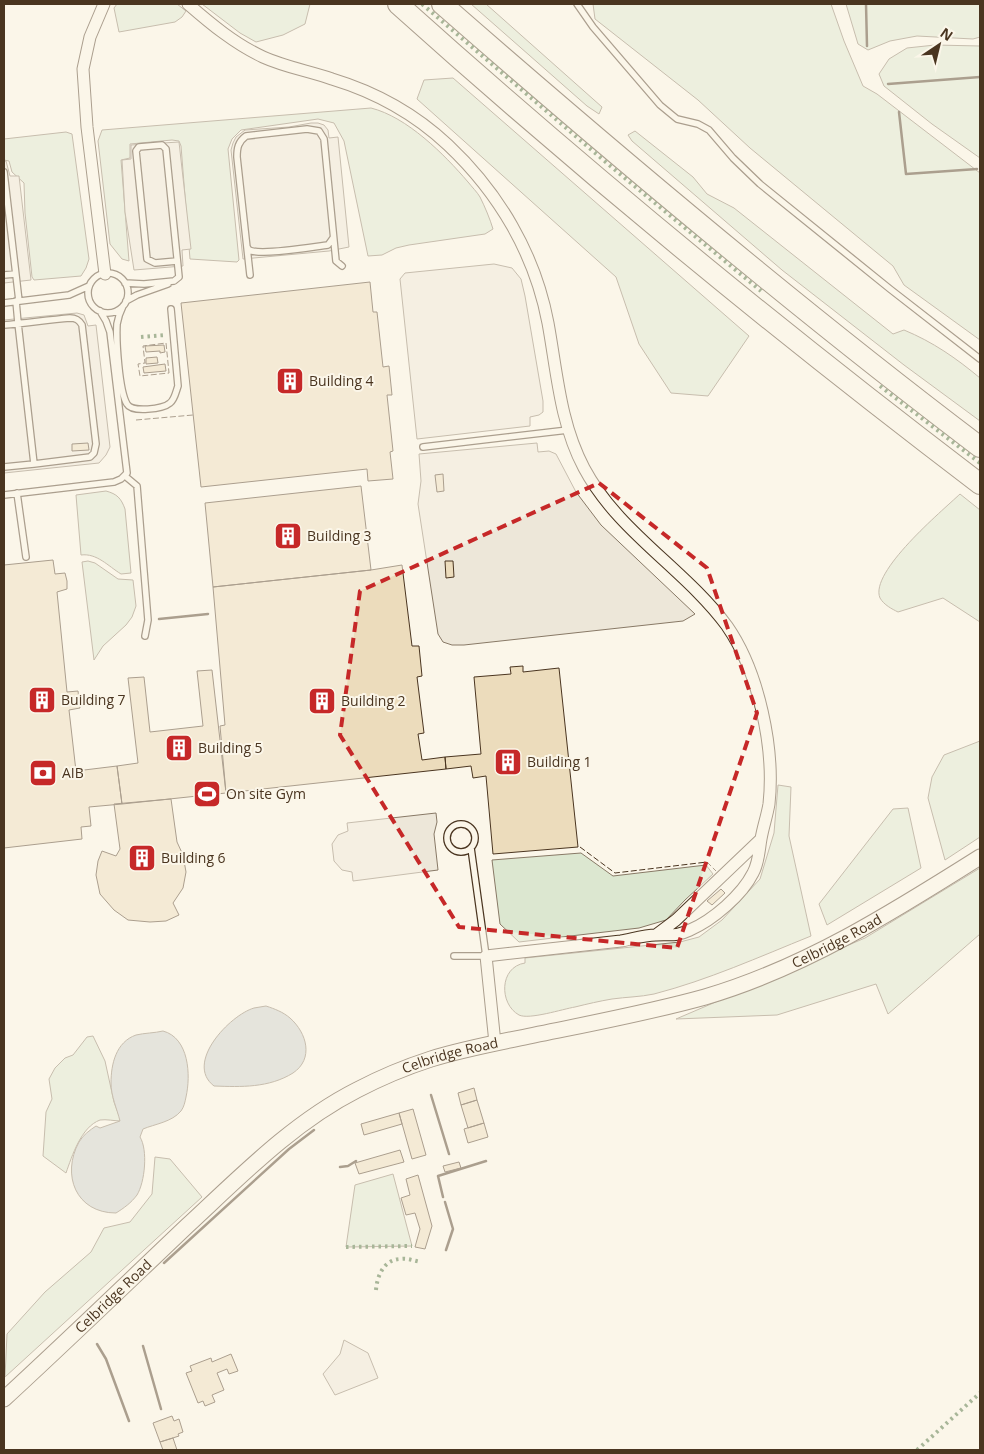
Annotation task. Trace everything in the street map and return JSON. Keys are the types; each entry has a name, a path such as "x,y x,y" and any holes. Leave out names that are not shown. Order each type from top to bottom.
{"highway":[{"path":"398,4 686,251 850,383 980,484"},
{"path":"442,4 706,230 892,380 980,447"}],"main road":[{"name":"Celbridge Road","path":"4,1399 215,1200 297,1128 355,1091 430,1059 495,1043 666,1007 708,996 763,976 818,952 880,920 980,858"}],"street":[{"path":"104,4 90,37 83,69 87,127 104,274"},
{"path":"188,4 237,42 264,57 365,91 393,105 433,131 489,188 507,216 522,245 538,284 547,317 562,409 576,451 598,491 622,520 718,615 739,646 754,683 764,721 769,801 755,870 750,878 716,915 701,925 678,935 656,935 631,940 486,956 495,1043"},
{"path":"656,935 676,920 761,839"}],"lane":[{"path":"577,4 593,27 660,106 677,119 698,124 709,130 733,158 760,184 890,290 980,359"},
{"path":"250,276 237,148 246,136 307,129 315,130 324,138 336,261 342,266"},
{"path":"100,311 112,312 124,303 179,277 166,149 162,145 139,147 136,151 147,260 155,263 177,260"},
{"path":"4,172 16,274 18,323 34,464"},
{"path":"246,245 249,250 259,253 328,246 334,235"},
{"path":"4,275 16,274"},
{"path":"4,302 68,295 89,286 98,276 104,274 116,275 125,283 128,294 117,323 124,398 128,406 136,410 157,408 170,404 175,395 178,386 171,309"},
{"path":"125,283 144,284 174,281"},
{"path":"4,494 114,482 127,473 110,332 106,320 91,303 89,286"},
{"path":"4,325 75,318 80,321 96,444 94,453 90,457 4,467"},
{"path":"422,447 568,430"},
{"path":"125,476 137,486 148,620 145,636"},
{"path":"17,493 26,557"},
{"path":"454,956 486,956 471,848 475,840 474,831 463,824 452,827 446,840 450,848 463,852 471,848"}],"highlighted area":[{"path":"599,483 707,568 757,713 677,948 459,927 340,735 360,591"}],"green space":[{"path":"117,4 177,4 186,11 175,22 119,32 114,8"},
{"path":"202,4 310,4 305,24 283,35 256,42 240,33"},
{"path":"471,4 486,4 602,107 599,114 587,106"},
{"path":"593,4 831,4 863,86 877,94 980,173 980,340 904,285 893,266 750,148 698,100 595,19"},
{"path":"846,4 980,4 980,37 973,39 917,36 890,41 868,50 858,44"},
{"path":"935,45 980,46 980,158 932,124 884,86 879,74 889,59 907,48"},
{"path":"453,78 749,336 708,396 671,393 639,344 616,277 417,99 424,80"},
{"path":"371,108 398,119 424,138 448,160 479,195 493,229 485,234 409,245 396,248 382,255 368,256 344,141 334,123 318,119 241,130 232,139 228,149 239,260 237,262 190,259 181,146 179,141 172,140 130,144 130,158 121,160 129,261 122,259 110,244 98,141 102,130"},
{"path":"635,131 693,177 707,194 734,208 893,334 904,330 925,340 953,357 980,378 980,421 904,365 782,270 632,141 628,135"},
{"path":"66,132 72,134 89,259 81,276 34,280 32,277 25,213 24,183 12,172 9,161 4,160 4,139"},
{"path":"106,491 118,497 125,509 131,573 121,574 97,558 81,555 76,495"},
{"path":"960,494 980,510 980,622 943,598 898,612 880,598 880,587 885,573 909,543"},
{"path":"82,562 95,563 118,579 133,580 136,606 132,617 126,625 103,646 94,660"},
{"path":"980,741 980,837 945,860 928,798 932,777 944,755"},
{"path":"778,785 791,787 789,836 811,936 714,975 654,994 607,1000 530,1016 519,1015 512,1010 505,995 506,978 516,966 525,963 525,958 680,942 699,937 722,920 760,879 774,833"},
{"path":"908,808 921,868 827,925 819,904 893,809"},
{"path":"581,853 613,876 706,865 713,874 666,920 639,928 519,942 500,924 492,860"},
{"path":"980,868 980,934 888,1014 876,984 777,1015 676,1019 865,938"},
{"path":"93,1036 105,1061 114,1102 121,1121 100,1120 93,1124 82,1135 66,1173 43,1156 46,1112 52,1099 49,1079 55,1068 65,1058 73,1055 87,1037"},
{"path":"155,1157 170,1159 202,1197 5,1377 7,1334 45,1292 91,1252 104,1228 130,1222 152,1194"},
{"path":"393,1174 412,1246 346,1247 355,1185"}],"shaded area":[{"path":"311,123 324,125 328,130 329,138 338,137 349,247 329,251 243,259 231,150 236,137 245,130 289,127"},
{"path":"179,142 191,249 182,250 183,266 134,270 125,212 122,160 131,159 131,145"},
{"path":"4,161 6,161 10,176 19,176 31,280 4,283"},
{"path":"494,264 512,268 521,279 543,401 543,412 530,417 530,426 417,439 400,279 405,273"},
{"path":"77,313 84,315 88,326 96,325 110,447 99,463 4,473 4,320"},
{"path":"537,443 538,452 549,451 556,454 576,492 601,525 695,614 683,621 464,645 452,645 443,642 438,634 418,504 421,481 419,454"},
{"path":"436,813 437,822 434,834 438,870 353,881 352,872 342,870 334,861 332,844 338,835 348,831 347,823"},
{"path":"266,1006 287,1016 301,1031 306,1046 304,1061 293,1073 274,1082 255,1086 214,1086 206,1076 204,1065 207,1053 214,1041 233,1020 244,1012"},
{"path":"163,1031 172,1035 178,1041 186,1058 188,1088 184,1104 181,1111 173,1118 143,1129 140,1137 145,1158 142,1182 137,1195 116,1213 91,1207 82,1199 72,1179 74,1155 79,1142 96,1126 100,1128 120,1121 111,1088 112,1068 119,1048 129,1038 136,1035"},
{"path":"344,1340 368,1353 378,1378 335,1395 323,1374 340,1354"}],"building":[{"name":"Building 4","path":"370,282 373,312 377,312 383,367 389,366 392,395 387,395 393,451 390,452 393,479 368,481 367,469 201,487 181,303"},
{"path":"164,345 165,352 146,352 145,346"},
{"path":"157,357 158,363 146,364 146,358"},
{"path":"165,364 166,371 144,373 143,367"},
{"path":"88,443 89,450 72,451 72,444"},
{"path":"443,474 444,491 437,492 435,475"},
{"name":"Building 3","path":"361,486 371,570 213,587 205,503"},
{"name":"Building 7","path":"53,560 55,574 65,573 67,581 67,589 57,592 67,692 78,691 80,708 69,710 76,771 117,766 122,804 89,807 91,826 81,827 82,839 4,848 4,565"},
{"path":"445,561 453,561 454,577 446,578"},
{"name":"Building 2","path":"402,565 412,646 419,646 422,676 417,677 424,733 418,734 422,760 445,757 446,769 226,793 220,726 225,725 213,587"},
{"name":"Building 1","path":"523,666 523,672 559,668 578,847 493,854 486,776 473,778 471,766 446,769 445,757 481,754 474,677 511,674 510,667"},
{"name":"Building 5","path":"212,670 226,793 122,804 117,766 138,763 128,678 144,677 150,732 203,726 197,671"},
{"name":"Building 6","path":"171,799 177,842 183,855 186,872 183,888 173,903 179,915 166,921 128,920 114,910 100,894 96,875 102,851 116,856 120,849 114,804"},
{"path":"721,889 725,893 712,905 707,901"},
{"path":"474,1088 477,1100 461,1105 458,1093"},
{"path":"477,1100 484,1123 468,1128 461,1105"},
{"path":"413,1109 426,1155 412,1159 399,1113"},
{"path":"399,1113 402,1124 364,1135 361,1124"},
{"path":"484,1123 488,1137 468,1143 464,1129"},
{"path":"400,1150 404,1162 359,1174 355,1163"},
{"path":"459,1162 461,1168 445,1172 443,1166"},
{"path":"418,1175 432,1226 425,1249 415,1247 420,1229 415,1213 406,1215 401,1198 410,1195 406,1179"},
{"path":"231,1354 238,1371 229,1374 227,1369 217,1373 224,1390 212,1395 215,1402 205,1406 203,1401 198,1403 186,1373 192,1371 190,1366 211,1358 212,1362"},
{"path":"172,1416 174,1421 179,1419 183,1432 178,1434 179,1436 160,1442 153,1423"},
{"path":"173,1438 177,1450 163,1450 160,1442"}],"hedge":[{"path":"422,4 608,164 761,291"},
{"path":"141,337 165,335"},
{"path":"880,386 980,463"},
{"path":"346,1247 412,1246"},
{"path":"376,1290 382,1269 390,1262 404,1259 421,1262"},
{"path":"917,1450 980,1393"}],"fence":[{"path":"166,343 169,373 140,376 138,364 145,363 143,346 166,343"},
{"path":"136,420 193,415"},
{"path":"580,847 615,873 707,862 716,871"}],"wall":[{"path":"866,4 867,46"},
{"path":"888,84 980,77"},
{"path":"899,112 906,174 977,169"},
{"path":"159,619 208,614"},
{"path":"431,1095 449,1154"},
{"path":"164,1263 289,1149 314,1130"},
{"path":"340,1167 348,1166 356,1161"},
{"path":"443,1197 438,1176 486,1161"},
{"path":"445,1202 453,1229 446,1250"},
{"path":"97,1344 106,1359 129,1421"},
{"path":"143,1346 161,1409"}],"place":[{"name":"Building 4","path":"290,381"},
{"name":"Building 3","path":"288,536"},
{"name":"Building 7","path":"42,700"},
{"name":"Building 2","path":"322,701"},
{"name":"Building 5","path":"179,748"},
{"name":"Building 1","path":"508,762"},
{"name":"AIB","path":"43,773"},
{"name":"On site Gym","path":"207,794"},
{"name":"Building 6","path":"142,858"}]}
